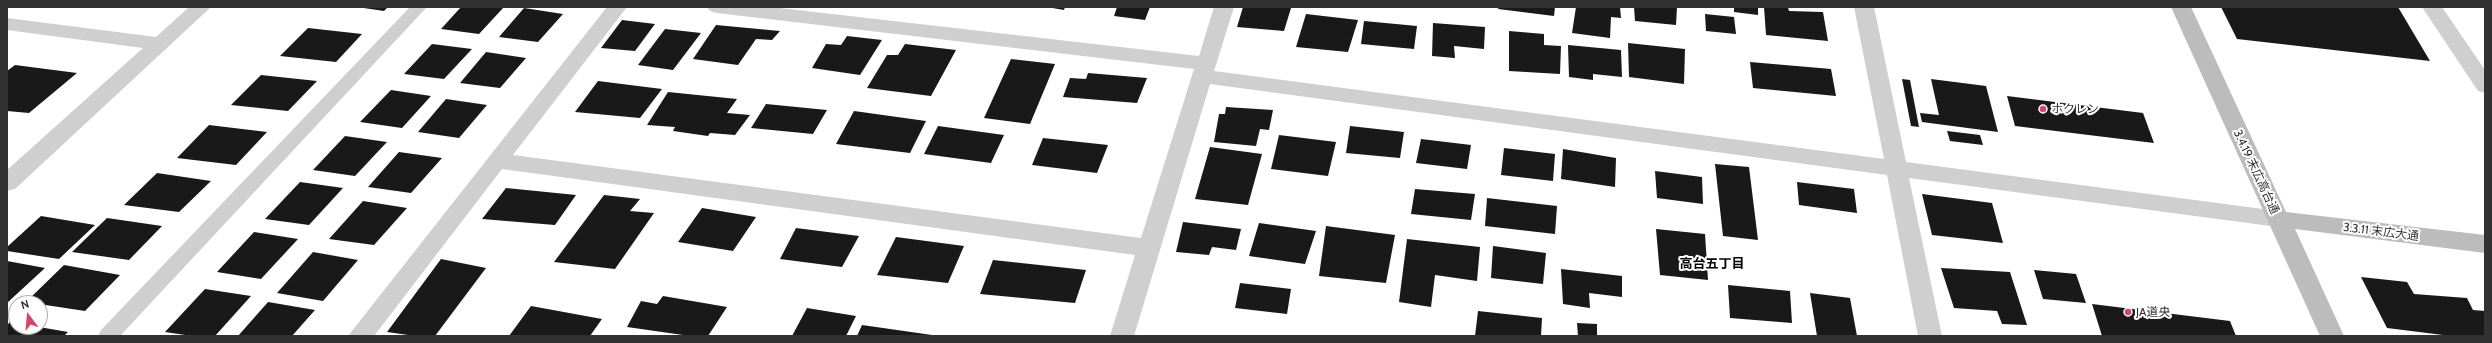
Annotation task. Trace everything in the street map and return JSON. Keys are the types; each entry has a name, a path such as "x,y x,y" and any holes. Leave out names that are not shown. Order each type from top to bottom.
{"street":[{"path":"7,183 201,7"},
{"path":"360,336 617,7"},
{"path":"718,7 1204,70 2278,219"},
{"path":"1122,336 1224,7"},
{"path":"1864,7 1930,336"},
{"name":"3.4.19 末広高台通","path":"2181,7 2332,336"},
{"path":"2432,7 2485,86"},
{"path":"7,24 160,44"},
{"path":"497,160 1149,248"},
{"name":"3.3.11 末広大通","path":"2278,219 2485,244"}],"lane":[{"path":"108,336 419,7"}],"building":[{"path":"357,7 388,7 384,11"},
{"path":"461,7 504,7 479,34 441,29"},
{"path":"1047,7 1065,7 1064,10"},
{"path":"1117,7 1150,7 1145,20 1114,16"},
{"path":"1243,7 1291,8 1284,31 1237,27"},
{"path":"1499,7 1555,7 1554,16 1498,9"},
{"path":"1576,7 1620,7 1621,18 1611,17 1610,38 1572,33"},
{"path":"1634,7 1677,7 1676,25 1635,21"},
{"path":"1734,7 1758,7 1758,15 1734,12"},
{"path":"1764,7 1788,7 1789,11 1823,12 1828,41 1766,35"},
{"path":"2221,7 2398,7 2430,61 2237,39"},
{"path":"524,8 563,14 538,42 499,37"},
{"path":"1306,14 1358,20 1348,52 1296,47"},
{"path":"1705,14 1734,17 1736,34 1706,31"},
{"path":"622,20 655,24 635,51 601,48"},
{"path":"1364,21 1417,26 1414,49 1361,44"},
{"path":"1433,23 1485,27 1484,49 1454,46 1455,58 1432,56"},
{"path":"716,25 780,31 772,40 756,39 738,65 693,59"},
{"path":"308,28 362,34 336,62 280,56"},
{"path":"665,29 701,33 673,70 638,65"},
{"path":"1509,31 1544,34 1544,45 1561,46 1560,74 1509,71"},
{"path":"847,36 882,40 860,75 812,68 826,44 841,45"},
{"path":"1628,43 1685,49 1684,84 1629,77"},
{"path":"432,44 472,49 444,79 404,74"},
{"path":"905,44 956,50 931,96 867,88 887,55 898,55"},
{"path":"1568,45 1621,50 1622,77 1593,74 1593,80 1569,77"},
{"path":"486,52 526,58 500,88 460,83"},
{"path":"1011,59 1055,64 1030,124 984,118"},
{"path":"1750,62 1831,69 1836,96 1753,88"},
{"path":"15,65 77,73 29,113 7,111 7,71"},
{"path":"1088,73 1147,78 1137,103 1063,97 1070,78 1086,79"},
{"path":"261,75 317,81 288,111 231,105"},
{"path":"1902,79 1910,80 1919,127 1911,126"},
{"path":"1931,79 1986,86 1998,132 1922,122 1920,113 1939,115"},
{"path":"598,81 662,89 640,118 575,112"},
{"path":"391,90 431,96 402,128 360,122"},
{"path":"668,92 737,99 727,113 750,115 735,135 710,133 708,136 673,131 675,127 647,125"},
{"path":"2007,96 2143,113 2154,143 2015,126"},
{"path":"446,99 487,105 459,138 418,132"},
{"path":"766,104 827,110 813,134 751,128"},
{"path":"1226,107 1273,110 1269,130 1260,129 1256,146 1214,142 1219,114 1225,114"},
{"path":"854,111 926,121 910,153 836,144"},
{"path":"209,125 267,132 236,165 177,158"},
{"path":"938,126 1004,135 991,163 924,154"},
{"path":"1350,126 1404,132 1400,158 1346,153"},
{"path":"1947,131 1980,135 1983,145 1950,141"},
{"path":"1279,135 1336,142 1328,176 1271,169"},
{"path":"345,136 387,142 355,176 313,170"},
{"path":"1043,138 1108,145 1097,173 1032,165"},
{"path":"1421,139 1471,145 1467,169 1416,163"},
{"path":"1210,147 1262,154 1248,205 1195,199"},
{"path":"1504,148 1555,154 1553,181 1501,175"},
{"path":"1563,149 1616,158 1615,187 1561,179"},
{"path":"399,152 442,158 411,193 368,187"},
{"path":"1715,164 1749,167 1758,240 1723,236"},
{"path":"1655,171 1702,177 1703,204 1657,198"},
{"path":"157,173 211,181 179,212 124,205"},
{"path":"300,182 343,188 309,225 265,219"},
{"path":"1797,182 1854,189 1857,213 1799,205"},
{"path":"506,188 576,195 555,225 482,219"},
{"path":"1415,189 1475,194 1471,220 1411,214"},
{"path":"1922,194 1992,203 2003,243 1932,235"},
{"path":"604,195 640,199 630,211 654,213 615,269 554,262"},
{"path":"1487,198 1557,206 1555,234 1485,226"},
{"path":"363,201 407,208 374,245 329,239"},
{"path":"702,208 756,217 733,251 678,242"},
{"path":"41,216 95,225 59,259 7,251 7,247"},
{"path":"107,218 162,226 129,260 72,252"},
{"path":"1183,222 1241,229 1236,250 1212,247 1209,255 1176,252"},
{"path":"1259,223 1316,231 1305,264 1249,256"},
{"path":"1326,226 1395,235 1386,283 1319,276"},
{"path":"796,228 859,236 842,267 780,259"},
{"path":"1656,229 1705,234 1708,280 1660,275"},
{"path":"254,232 298,239 261,279 217,272"},
{"path":"896,237 964,246 948,283 877,275"},
{"path":"1407,239 1480,247 1477,281 1435,275 1431,307 1399,302"},
{"path":"1493,246 1546,253 1543,284 1491,278"},
{"path":"313,252 358,260 323,301 277,293"},
{"path":"441,259 486,268 435,336 415,336 387,332"},
{"path":"993,260 1086,270 1075,303 980,294"},
{"path":"7,261 45,268 16,295 8,295 7,303"},
{"path":"64,265 120,275 85,311 48,305 48,295 33,295"},
{"path":"1941,268 2010,272 2027,325 2002,324 1997,311 1954,308"},
{"path":"1561,269 1622,276 1622,297 1589,293 1590,308 1563,304"},
{"path":"2034,270 2076,274 2086,303 2043,299"},
{"path":"2361,277 2407,282 2414,294 2467,298 2473,310 2485,311 2485,336 2451,336 2387,328"},
{"path":"1240,283 1291,289 1287,314 1235,308"},
{"path":"1728,285 1790,291 1792,323 1730,318"},
{"path":"205,289 251,296 215,336 192,336 165,332"},
{"path":"1810,293 1850,298 1857,336 1817,336"},
{"path":"663,296 727,307 708,336 690,336 627,327 641,301 657,304"},
{"path":"268,302 315,310 292,336 238,336"},
{"name":"JA道央","path":"2092,304 2230,321 2236,336 2102,336"},
{"path":"531,306 602,319 590,336 509,336"},
{"path":"807,308 856,316 846,336 792,336"},
{"path":"1478,311 1542,318 1541,336 1475,336"},
{"path":"1577,323 1597,324 1597,336 1578,336"},
{"path":"8,324 8,335 48,335 48,329 68,332 64,336 7,336"},
{"path":"862,325 932,335 932,336 857,336"}],"place":[{"name":"ホクレン","path":"2043,109"},
{"name":"JA道央","path":"2128,312"}],"district":[{"name":"高台五丁目","path":"1712,264"}]}
